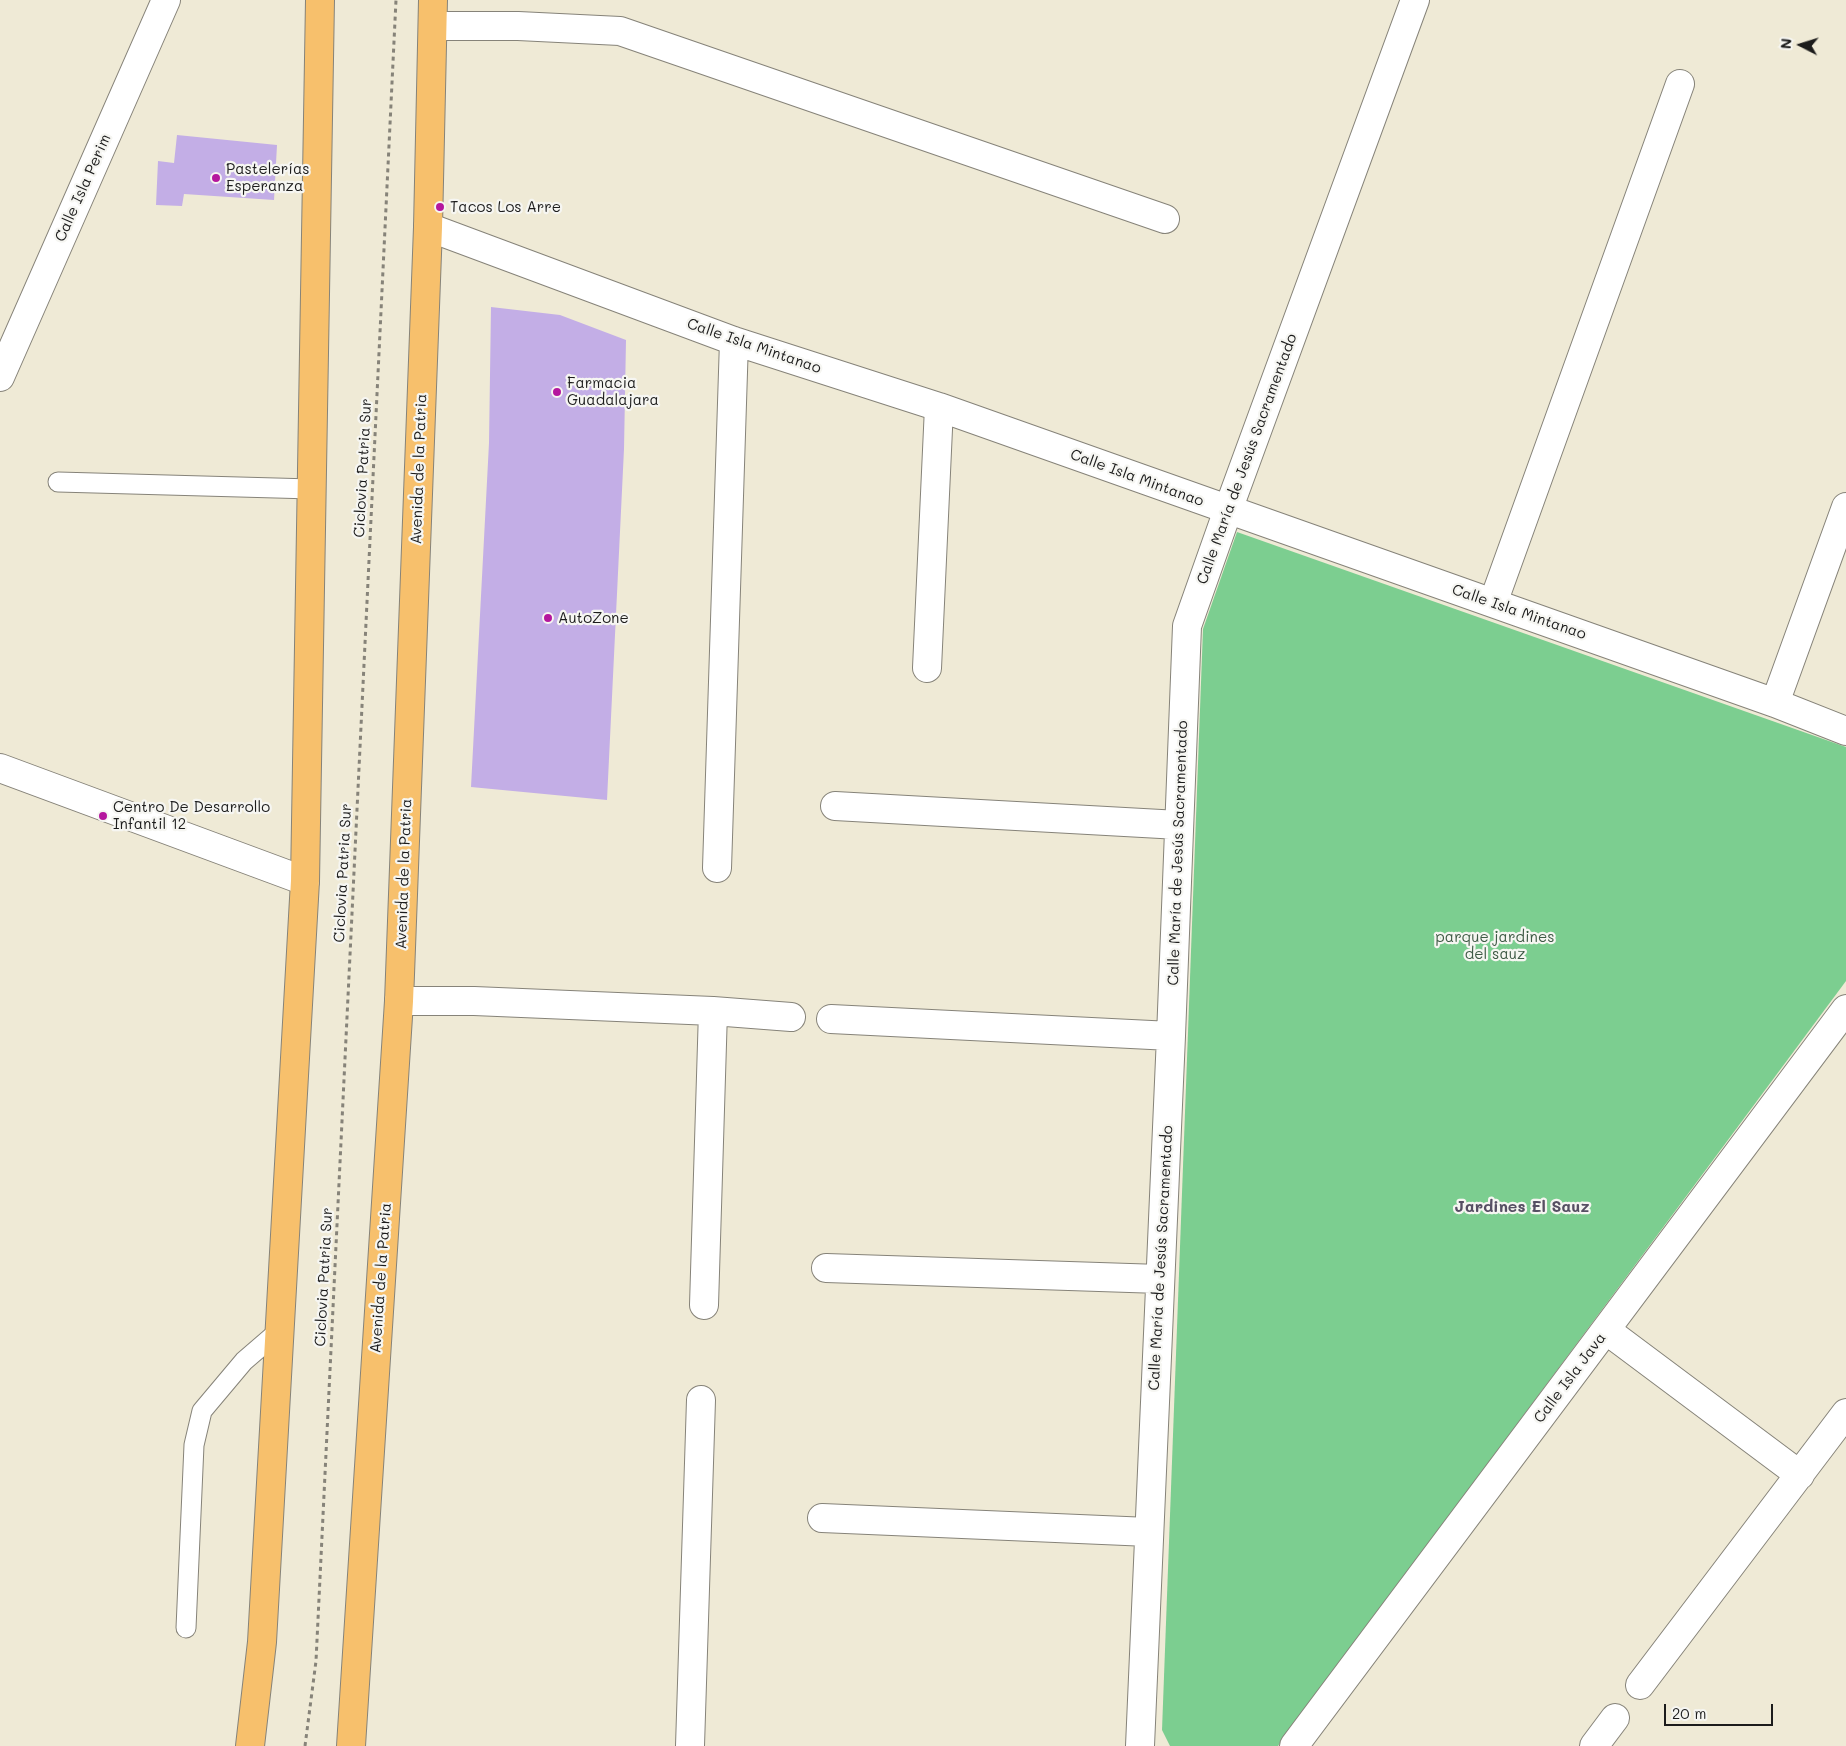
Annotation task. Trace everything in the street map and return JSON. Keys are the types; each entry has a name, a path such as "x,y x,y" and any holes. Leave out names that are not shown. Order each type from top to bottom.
{"main road":[{"path":"250,1746 262,1642 305,881 320,0"},
{"name":"Avenida de la Patria","path":"351,1746 399,1001 428,227 433,13"}],"street":[{"name":"Calle Isla Perim","path":"0,377 166,0"},
{"name":"Calle María de Jesús Sacramentado","path":"1140,1746 1187,626 1415,0"},
{"path":"433,13 518,26 620,31 1164,219"},
{"path":"1493,603 1680,84"},
{"name":"Calle Isla Mintanao","path":"428,227 734,341 939,408 1775,703 1846,731"},
{"path":"717,868 734,341"},
{"path":"927,668 939,408"},
{"path":"1775,703 1846,507"},
{"path":"0,768 305,881"},
{"path":"835,806 1179,825"},
{"path":"399,1001 474,1001 713,1011 791,1017"},
{"name":"Calle Isla Java","path":"1294,1746 1846,1009"},
{"path":"704,1304 713,1011"},
{"path":"831,1019 1171,1036"},
{"path":"826,1268 1160,1279"},
{"path":"1606,1330 1800,1475"},
{"path":"690,1746 701,1400"},
{"path":"1640,1685 1846,1414"},
{"path":"822,1518 1150,1532"},
{"path":"1594,1746 1616,1718"}],"lane":[{"path":"58,482 312,489"},
{"path":"186,1628 194,1445 202,1411 244,1361 280,1330"}],"path":[{"name":"Ciclovia Patria Sur","path":"305,1746 316,1661 396,0"}],"green space":[{"name":"parque jardines del sauz","path":"1237,532 1846,747 1846,981 1278,1746 1170,1746 1162,1730 1203,629"}],"building":[{"name":"Pastelerías Esperanza","path":"177,135 277,145 274,200 184,194 182,206 156,205 158,161 174,163"},
{"name":"AutoZone","path":"491,307 560,315 626,340 624,449 607,800 471,787 489,443"}],"place":[{"name":"Pastelerías Esperanza","path":"216,178"},
{"name":"Tacos Los Arre","path":"440,207"},
{"name":"Farmacia Guadalajara","path":"557,392"},
{"name":"AutoZone","path":"548,618"},
{"name":"Centro De Desarrollo Infantil 12","path":"103,816"}],"district":[{"name":"Jardines El Sauz","path":"1522,1207"}]}
